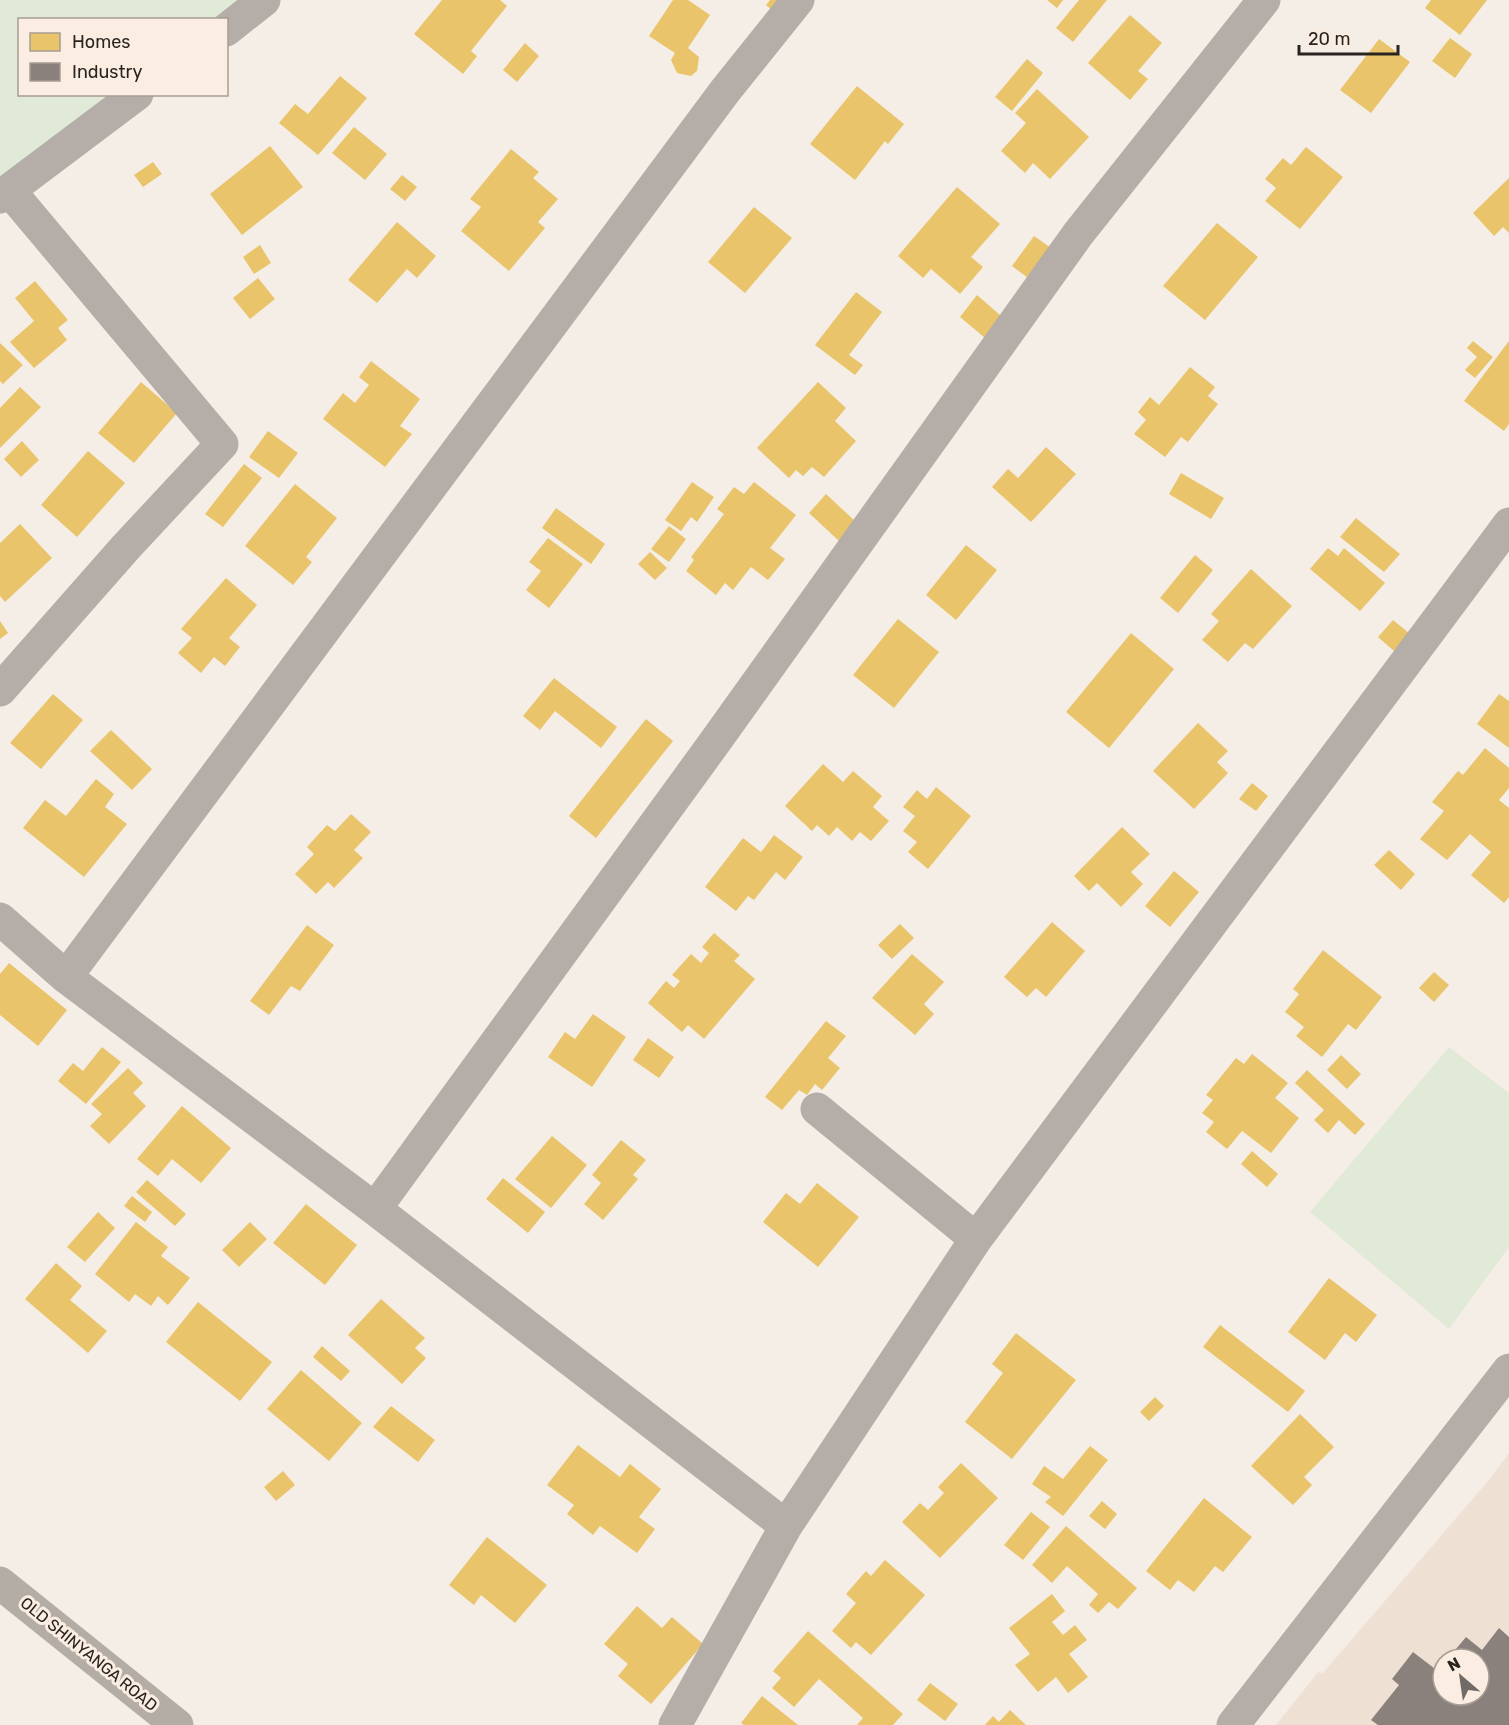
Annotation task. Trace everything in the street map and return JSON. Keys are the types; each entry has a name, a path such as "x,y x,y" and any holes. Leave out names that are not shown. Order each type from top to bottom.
{"main road":[{"name":"OLD SHINYANGA ROAD","path":"2,1589 177,1725"}],"street":[{"path":"228,28 264,0"},
{"path":"66,977 724,91 798,0"},
{"path":"375,1209 712,746 1078,234 1264,0"},
{"path":"0,690 222,444 5,194 134,96"},
{"path":"675,1725 786,1526 976,1239 1504,541"},
{"path":"0,919 66,977 375,1209 786,1526"},
{"path":"817,1109 976,1239"},
{"path":"1233,1725 1509,1370"}],"shaded area":[{"path":"1509,1453 1509,1725 1276,1725 1319,1671 1322,1674 1489,1480"}],"green space":[{"path":"0,0 256,0 228,19 18,18 18,96 128,96 0,190"},
{"path":"1449,1047 1509,1093 1509,1247 1449,1329 1310,1212"}],"building: Homes":[{"path":"442,0 500,0 507,6 471,51 477,56 463,74 414,34"},
{"path":"673,0 688,0 710,15 688,48 699,57 697,71 691,76 677,73 671,60 675,53 649,36"},
{"path":"770,0 787,0 780,17 766,5"},
{"path":"1047,0 1063,0 1057,8"},
{"path":"1079,0 1107,0 1073,42 1056,28"},
{"path":"1431,0 1487,0 1460,35 1425,8"},
{"path":"1130,15 1162,43 1138,71 1148,79 1130,100 1088,63"},
{"path":"1450,38 1472,54 1455,78 1432,61"},
{"path":"1379,39 1410,62 1371,113 1340,90"},
{"path":"525,43 539,56 517,82 503,70"},
{"path":"1027,59 1043,73 1012,111 995,97"},
{"path":"340,76 367,98 318,155 279,123 295,104 308,114"},
{"path":"857,86 904,124 888,144 885,141 855,180 810,144"},
{"path":"1037,89 1089,137 1050,179 1033,163 1025,173 1001,151 1026,123 1015,113"},
{"path":"354,127 387,154 365,180 332,153"},
{"path":"270,146 303,187 242,235 210,194"},
{"path":"1306,147 1343,177 1300,229 1265,201 1276,188 1265,179 1283,158 1291,165"},
{"path":"511,149 539,172 533,178 558,199 538,222 545,228 509,271 461,231 481,207 470,199"},
{"path":"153,162 162,174 143,187 134,175"},
{"path":"402,175 417,187 405,201 390,189"},
{"path":"1509,178 1509,233 1503,227 1494,236 1473,213"},
{"path":"957,187 1000,224 971,257 983,267 960,294 931,269 923,278 898,256"},
{"path":"754,207 792,238 745,293 708,262"},
{"path":"397,222 436,256 417,278 407,269 377,303 348,280"},
{"path":"1217,223 1258,257 1205,320 1163,286"},
{"path":"1034,236 1054,250 1032,281 1012,266"},
{"path":"260,245 271,263 254,274 243,257"},
{"path":"258,278 275,299 250,319 233,298"},
{"path":"35,281 68,320 58,328 67,340 34,368 10,342 34,321 15,298"},
{"path":"856,292 882,312 849,355 863,365 855,375 815,345"},
{"path":"977,295 1008,322 991,343 960,317"},
{"path":"1473,341 1493,357 1475,378 1465,370 1477,357 1467,348"},
{"path":"1509,341 1509,424 1504,431 1464,401"},
{"path":"0,343 23,365 3,384 0,381"},
{"path":"371,361 420,399 400,426 412,434 385,467 323,419 343,393 355,403 369,385 359,377"},
{"path":"1190,367 1215,387 1208,396 1218,404 1188,442 1181,437 1165,457 1134,434 1146,420 1138,412 1150,397 1159,405"},
{"path":"141,382 177,413 134,463 98,433"},
{"path":"818,382 846,408 835,421 856,441 824,477 812,467 803,476 796,470 789,478 757,448"},
{"path":"20,387 41,407 0,448 0,408"},
{"path":"268,431 298,453 279,478 249,457"},
{"path":"22,441 39,460 21,477 4,459"},
{"path":"1046,447 1076,474 1031,522 992,487 1008,469 1018,478"},
{"path":"88,451 125,483 77,537 41,505"},
{"path":"244,464 262,478 223,527 205,514"},
{"path":"1181,473 1224,498 1211,519 1169,494"},
{"path":"692,482 714,497 697,522 691,517 681,531 665,520"},
{"path":"754,482 796,515 770,548 785,559 768,580 751,567 733,590 725,583 716,595 686,571 694,560 691,557 724,514 717,509 734,487 744,494"},
{"path":"295,484 337,518 306,557 312,562 293,585 245,546"},
{"path":"826,494 856,522 839,541 809,513"},
{"path":"556,508 605,544 591,564 542,528"},
{"path":"1356,518 1400,554 1384,572 1340,537"},
{"path":"20,524 52,558 5,602 0,596 0,543"},
{"path":"669,526 686,539 669,562 651,549"},
{"path":"548,538 583,564 549,608 526,590 541,571 529,562"},
{"path":"966,545 997,570 956,620 926,595"},
{"path":"1328,548 1338,556 1344,548 1385,583 1360,611 1310,569"},
{"path":"650,552 667,568 655,580 638,564"},
{"path":"1195,555 1213,570 1178,613 1160,598"},
{"path":"1251,569 1292,606 1253,649 1245,643 1228,662 1202,640 1219,621 1211,614"},
{"path":"226,578 257,605 229,638 240,647 225,666 214,657 201,673 178,653 192,638 181,629"},
{"path":"898,619 939,652 894,708 853,675"},
{"path":"1393,620 1409,633 1394,651 1378,637"},
{"path":"0,621 8,633 0,639"},
{"path":"1131,633 1174,669 1109,748 1066,712"},
{"path":"554,678 617,727 601,748 555,711 540,730 523,716"},
{"path":"53,694 83,720 41,769 10,743"},
{"path":"1499,694 1509,701 1509,748 1477,724"},
{"path":"646,719 673,741 596,838 569,816"},
{"path":"1198,723 1228,751 1217,762 1228,773 1194,809 1153,771"},
{"path":"111,730 152,769 132,790 90,751"},
{"path":"1485,748 1509,768 1509,788 1499,800 1509,808 1509,897 1504,903 1471,875 1491,852 1470,834 1447,860 1420,839 1444,811 1432,802 1458,771 1463,775"},
{"path":"823,764 843,782 853,771 882,796 873,807 889,821 871,841 860,832 852,841 837,827 829,836 817,825 812,831 785,806"},
{"path":"96,779 114,794 105,807 127,824 84,877 23,828 45,800 66,816"},
{"path":"1252,783 1268,796 1256,811 1239,799"},
{"path":"936,787 971,816 928,869 908,852 917,842 903,831 915,816 903,807 917,790 927,799"},
{"path":"351,814 371,832 354,850 363,858 334,888 328,882 316,894 295,874 314,854 307,847 327,825 335,831"},
{"path":"1122,827 1150,854 1131,872 1143,884 1121,907 1097,883 1089,891 1074,876"},
{"path":"774,835 803,857 785,880 776,872 754,900 748,896 736,911 705,887 743,838 761,852"},
{"path":"1389,850 1415,874 1401,890 1374,865"},
{"path":"1174,871 1199,892 1170,927 1145,906"},
{"path":"1052,922 1085,951 1046,997 1036,988 1027,997 1004,977"},
{"path":"900,924 914,938 892,959 878,945"},
{"path":"307,925 334,945 300,991 291,986 269,1015 250,1001"},
{"path":"714,933 740,955 734,961 755,979 704,1039 688,1025 682,1032 648,1003 666,981 674,988 680,981 672,975 691,954 701,963 709,953 702,947"},
{"path":"1323,950 1382,997 1356,1030 1348,1024 1322,1057 1296,1036 1304,1027 1285,1012 1299,994 1293,989"},
{"path":"912,954 944,982 924,1004 934,1014 915,1035 872,998"},
{"path":"9,963 67,1010 38,1046 0,1015 0,974"},
{"path":"1434,972 1449,985 1434,1002 1419,988"},
{"path":"593,1014 626,1037 592,1087 548,1057 565,1032 575,1039"},
{"path":"826,1021 846,1036 828,1058 840,1068 822,1090 815,1084 807,1095 799,1090 782,1110 765,1097"},
{"path":"648,1038 674,1057 659,1078 633,1060"},
{"path":"102,1047 121,1062 86,1104 58,1081 73,1063 83,1071"},
{"path":"1252,1054 1288,1083 1275,1098 1299,1118 1271,1153 1242,1131 1227,1149 1206,1132 1214,1122 1202,1113 1213,1100 1206,1095 1236,1058 1244,1064"},
{"path":"1341,1055 1361,1074 1347,1089 1327,1070"},
{"path":"128,1068 143,1083 133,1093 146,1106 109,1144 90,1126 102,1114 91,1104"},
{"path":"1307,1070 1365,1124 1355,1135 1339,1120 1328,1133 1314,1120 1324,1110 1295,1083"},
{"path":"182,1106 231,1148 201,1183 172,1159 158,1176 137,1159"},
{"path":"552,1136 587,1165 551,1208 515,1179"},
{"path":"621,1140 646,1160 633,1175 638,1179 603,1220 584,1204 601,1183 592,1175"},
{"path":"1252,1151 1278,1174 1267,1187 1241,1164"},
{"path":"503,1178 545,1212 528,1233 486,1199"},
{"path":"147,1180 186,1214 175,1226 136,1192"},
{"path":"817,1183 859,1217 818,1267 763,1222 786,1193 800,1204"},
{"path":"132,1196 152,1212 145,1222 124,1206"},
{"path":"306,1204 357,1245 325,1285 273,1243"},
{"path":"98,1212 115,1228 85,1262 67,1247"},
{"path":"136,1222 168,1247 161,1256 190,1278 168,1305 158,1296 151,1306 135,1294 129,1302 95,1274"},
{"path":"250,1222 267,1239 239,1267 222,1250"},
{"path":"56,1263 82,1286 70,1300 107,1331 88,1353 25,1299"},
{"path":"1329,1278 1377,1315 1356,1342 1345,1333 1325,1360 1288,1332"},
{"path":"381,1299 425,1338 415,1348 426,1358 402,1384 348,1335"},
{"path":"198,1302 272,1362 240,1401 166,1342"},
{"path":"1220,1325 1305,1391 1288,1412 1203,1347"},
{"path":"1016,1333 1076,1380 1012,1459 965,1422 1003,1373 992,1364"},
{"path":"322,1346 350,1371 341,1381 313,1357"},
{"path":"301,1370 362,1423 329,1461 267,1409"},
{"path":"1155,1397 1164,1406 1149,1421 1140,1412"},
{"path":"391,1406 435,1440 418,1462 373,1427"},
{"path":"1300,1414 1334,1447 1304,1477 1312,1485 1293,1505 1251,1466"},
{"path":"578,1445 620,1477 630,1464 661,1489 639,1517 655,1529 637,1553 600,1526 593,1535 567,1514 574,1505 547,1485"},
{"path":"1090,1446 1108,1460 1063,1516 1045,1502 1051,1497 1032,1484 1044,1466 1063,1479"},
{"path":"961,1463 998,1498 940,1558 902,1522 920,1503 928,1510 944,1493 938,1487"},
{"path":"283,1471 295,1485 276,1501 264,1487"},
{"path":"1204,1498 1252,1537 1223,1572 1215,1566 1194,1592 1178,1580 1170,1590 1146,1571"},
{"path":"1102,1501 1117,1514 1105,1529 1089,1516"},
{"path":"1031,1512 1050,1527 1023,1560 1004,1545"},
{"path":"1066,1526 1137,1588 1118,1609 1109,1602 1098,1613 1089,1605 1098,1594 1067,1566 1052,1583 1032,1565"},
{"path":"487,1537 547,1585 515,1623 481,1595 474,1605 449,1585"},
{"path":"885,1560 925,1595 871,1655 856,1642 851,1648 832,1631 856,1603 846,1594 866,1571 871,1576"},
{"path":"1052,1594 1065,1611 1052,1622 1063,1635 1075,1625 1087,1640 1069,1654 1088,1677 1068,1693 1056,1677 1038,1692 1015,1665 1030,1654 1009,1628"},
{"path":"637,1606 662,1628 672,1617 703,1644 651,1704 618,1676 628,1664 604,1644"},
{"path":"808,1631 903,1714 893,1725 857,1725 863,1718 819,1679 794,1707 772,1688 781,1678 773,1671"},
{"path":"930,1683 958,1704 945,1721 917,1700"},
{"path":"762,1696 798,1725 744,1725 741,1723"},
{"path":"1010,1710 1026,1725 985,1725 993,1716 999,1722"}],"building: Industry":[{"path":"1499,1628 1509,1637 1509,1725 1378,1725 1371,1720 1399,1685 1392,1679 1413,1652 1431,1666 1431,1707 1491,1707 1491,1647 1484,1647"},
{"path":"1466,1637 1478,1647 1458,1647"}]}
